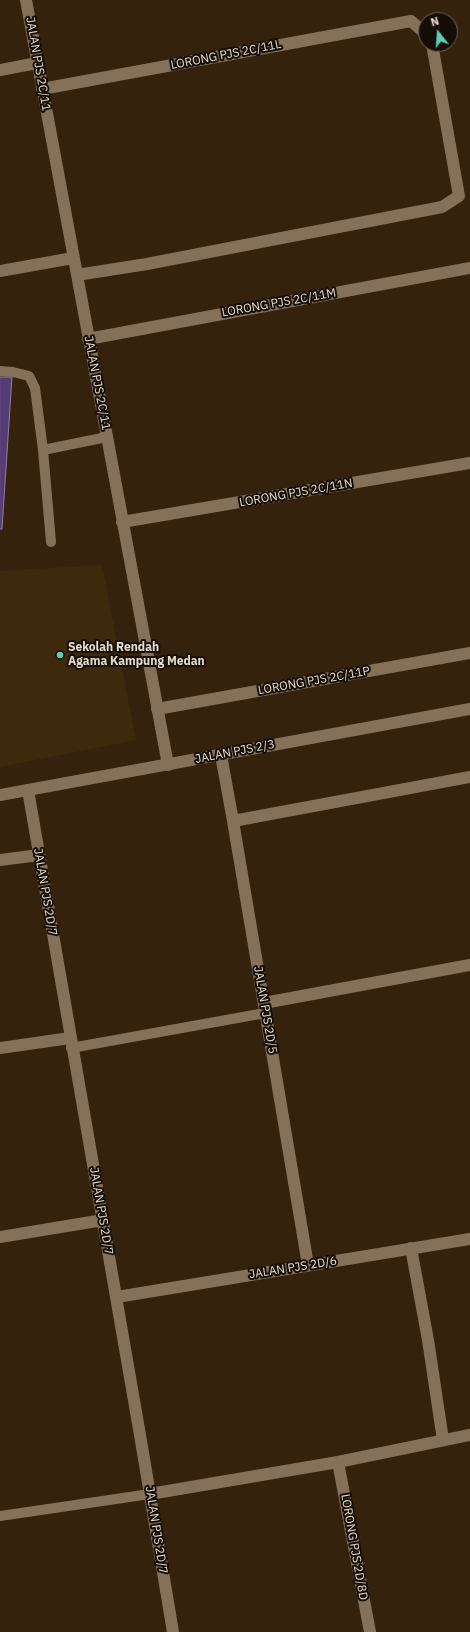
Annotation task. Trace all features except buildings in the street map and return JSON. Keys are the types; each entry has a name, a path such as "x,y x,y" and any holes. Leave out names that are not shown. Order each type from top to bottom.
{"street":[{"name":"JALAN PJS 2C/11","path":"26,0 168,765"},
{"name":"LORONG PJS 2C/11L","path":"42,89 411,21 418,27"},
{"path":"76,275 147,264 442,208 459,196 433,52"},
{"path":"0,70 37,63"},
{"path":"0,271 73,258"},
{"name":"LORONG PJS 2C/11M","path":"88,339 470,268"},
{"name":"LORONG PJS 2C/11N","path":"122,522 470,463"},
{"name":"LORONG PJS 2C/11P","path":"157,709 470,654"},
{"name":"JALAN PJS 2/3","path":"0,795 470,709"},
{"name":"JALAN PJS 2D/5","path":"221,755 308,1266"},
{"path":"233,821 470,777"},
{"name":"JALAN PJS 2D/7","path":"28,790 173,1632"},
{"path":"0,860 39,855"},
{"path":"264,1008 470,965"},
{"path":"0,1048 71,1043"},
{"path":"0,1237 102,1220"},
{"name":"JALAN PJS 2D/6","path":"116,1297 470,1239"},
{"path":"411,1248 428,1340 443,1440"},
{"path":"150,1494 338,1462 470,1435"},
{"name":"LORONG PJS 2D/8D","path":"338,1462 370,1632"}],"lane":[{"path":"0,371 13,372 29,376 36,388 51,542"},
{"path":"43,450 107,438"},
{"path":"71,1043 264,1008"},
{"path":"0,1516 150,1494"}],"shaded area":[{"name":"Sekolah Rendah Agama Kampung Medan","path":"102,565 136,740 0,767 0,571"}],"place":[{"name":"Sekolah Rendah Agama Kampung Medan","path":"60,655"}]}
